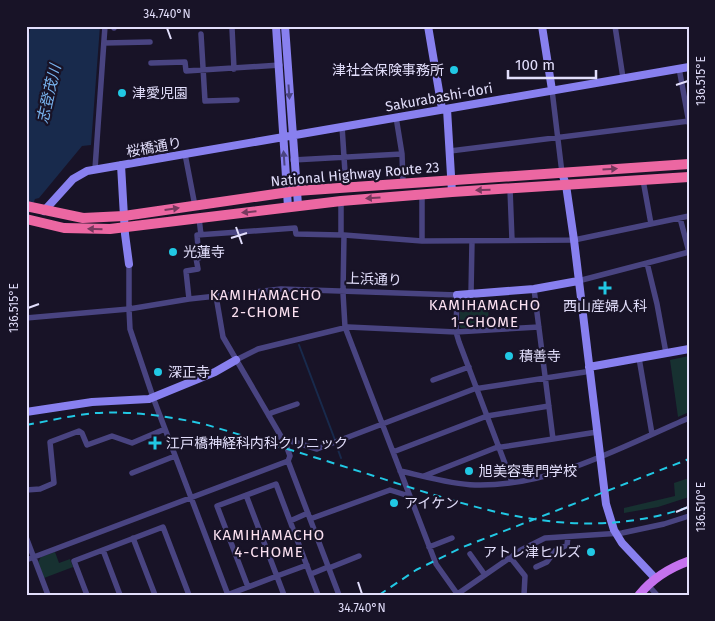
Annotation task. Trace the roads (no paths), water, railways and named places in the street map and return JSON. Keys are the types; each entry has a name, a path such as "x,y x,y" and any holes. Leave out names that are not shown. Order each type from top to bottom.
{"highway":[{"name":"National Highway Route 23","path":"28,220 64,228 110,230 124,222 195,206 292,192 689,164"},
{"name":"National Highway Route 23","path":"26,206 84,218 124,222 199,218 341,201 452,192 689,177"}],"main road":[{"path":"638,595 656,578 675,566 689,561"}],"street":[{"path":"95,169 105,26"},
{"path":"276,26 292,135 294,160 292,192"},
{"path":"285,26 283,137 293,206"},
{"path":"428,26 445,109 452,192"},
{"path":"542,26 562,173 566,185 574,240 587,370 606,504 616,534 622,543 656,578"},
{"path":"615,26 623,78"},
{"path":"232,28 234,69"},
{"path":"201,34 205,101 237,100"},
{"path":"104,42 150,42"},
{"path":"151,63 185,62 186,71 283,64"},
{"name":"Sakurabashi-dori","path":"283,137 689,67"},
{"path":"450,151 689,122 679,68"},
{"path":"396,117 402,154 403,183"},
{"path":"342,126 346,188"},
{"name":"桜橋通り","path":"40,210 73,179 87,171 283,137"},
{"path":"186,154 195,206"},
{"path":"294,160 402,154"},
{"path":"121,166 124,222 129,264 130,329 165,429 228,595 307,565"},
{"path":"643,180 651,224"},
{"path":"510,189 512,240"},
{"path":"422,195 422,241"},
{"path":"341,201 345,327 438,569 457,594 510,557 544,538 616,534 653,527 689,516"},
{"path":"189,299 186,271 198,269 196,258 199,258 197,236 201,235 295,228 296,234 343,235 422,241 574,240 689,216"},
{"path":"199,218 201,235"},
{"path":"680,218 689,252"},
{"path":"472,241 472,294"},
{"name":"上浜通り","path":"26,318 129,309 189,299 281,289 472,294 534,289 578,281 689,252"},
{"path":"647,263 666,353"},
{"path":"534,289 553,438"},
{"path":"457,294 456,332 512,482"},
{"path":"216,296 221,333 286,445 290,456 288,461 339,595"},
{"path":"26,412 92,402 132,401 154,397 215,372 258,349 345,327 456,332 539,327"},
{"path":"281,438 317,449 477,389 587,370 689,348"},
{"path":"639,358 652,434"},
{"path":"433,380 469,367"},
{"path":"269,416 271,413 297,404"},
{"path":"393,452 487,416 549,406"},
{"path":"400,471 458,484 475,485 512,482 562,471 600,457 689,418"},
{"path":"26,490 40,489 54,483 50,442 79,431 82,433 87,445 112,436 132,443 165,429"},
{"path":"424,476 499,448 597,432"},
{"path":"132,473 175,456"},
{"path":"26,560 288,461"},
{"path":"248,587 217,506 276,484 318,595"},
{"path":"290,521 390,490 410,496"},
{"path":"246,495 284,595"},
{"path":"87,595 74,561 163,527 189,595"},
{"path":"26,537 48,595"},
{"path":"536,567 547,562 555,551 567,545 568,537"},
{"path":"133,538 155,595"},
{"path":"429,547 452,538"},
{"path":"103,550 120,595"},
{"path":"470,554 484,575"},
{"path":"311,574 359,556"},
{"path":"510,557 525,576 524,595"},
{"path":"648,585 657,595"}],"water":[{"name":"志登茂川","path":"31,26 100,26 91,145 82,146 39,198 35,199 30,212 26,216 26,46"}],"waterway":[{"path":"299,345 335,440"},
{"path":"337,447 341,458"}],"railway":[{"path":"26,425 96,413 137,413 177,419 204,424 453,501 491,511 568,523 607,523 647,518 689,507"},
{"path":"379,595 416,570 463,547 689,459"}],"place":[{"name":"津社会保険事務所","path":"454,70"},
{"name":"津愛児園","path":"122,93"},
{"name":"光蓮寺","path":"173,252"},
{"name":"西山産婦人科","path":"605,288"},
{"name":"積善寺","path":"509,356"},
{"name":"深正寺","path":"158,372"},
{"name":"江戸橋神経科内科クリニック","path":"155,443"},
{"name":"旭美容専門学校","path":"469,471"},
{"name":"アイケン","path":"394,503"},
{"name":"アトレ津ヒルズ","path":"591,552"}],"district":[{"name":"KAMIHAMACHO 2-CHOME","path":"266,304"},
{"name":"KAMIHAMACHO 1-CHOME","path":"485,314"},
{"name":"KAMIHAMACHO 4-CHOME","path":"269,544"}]}
